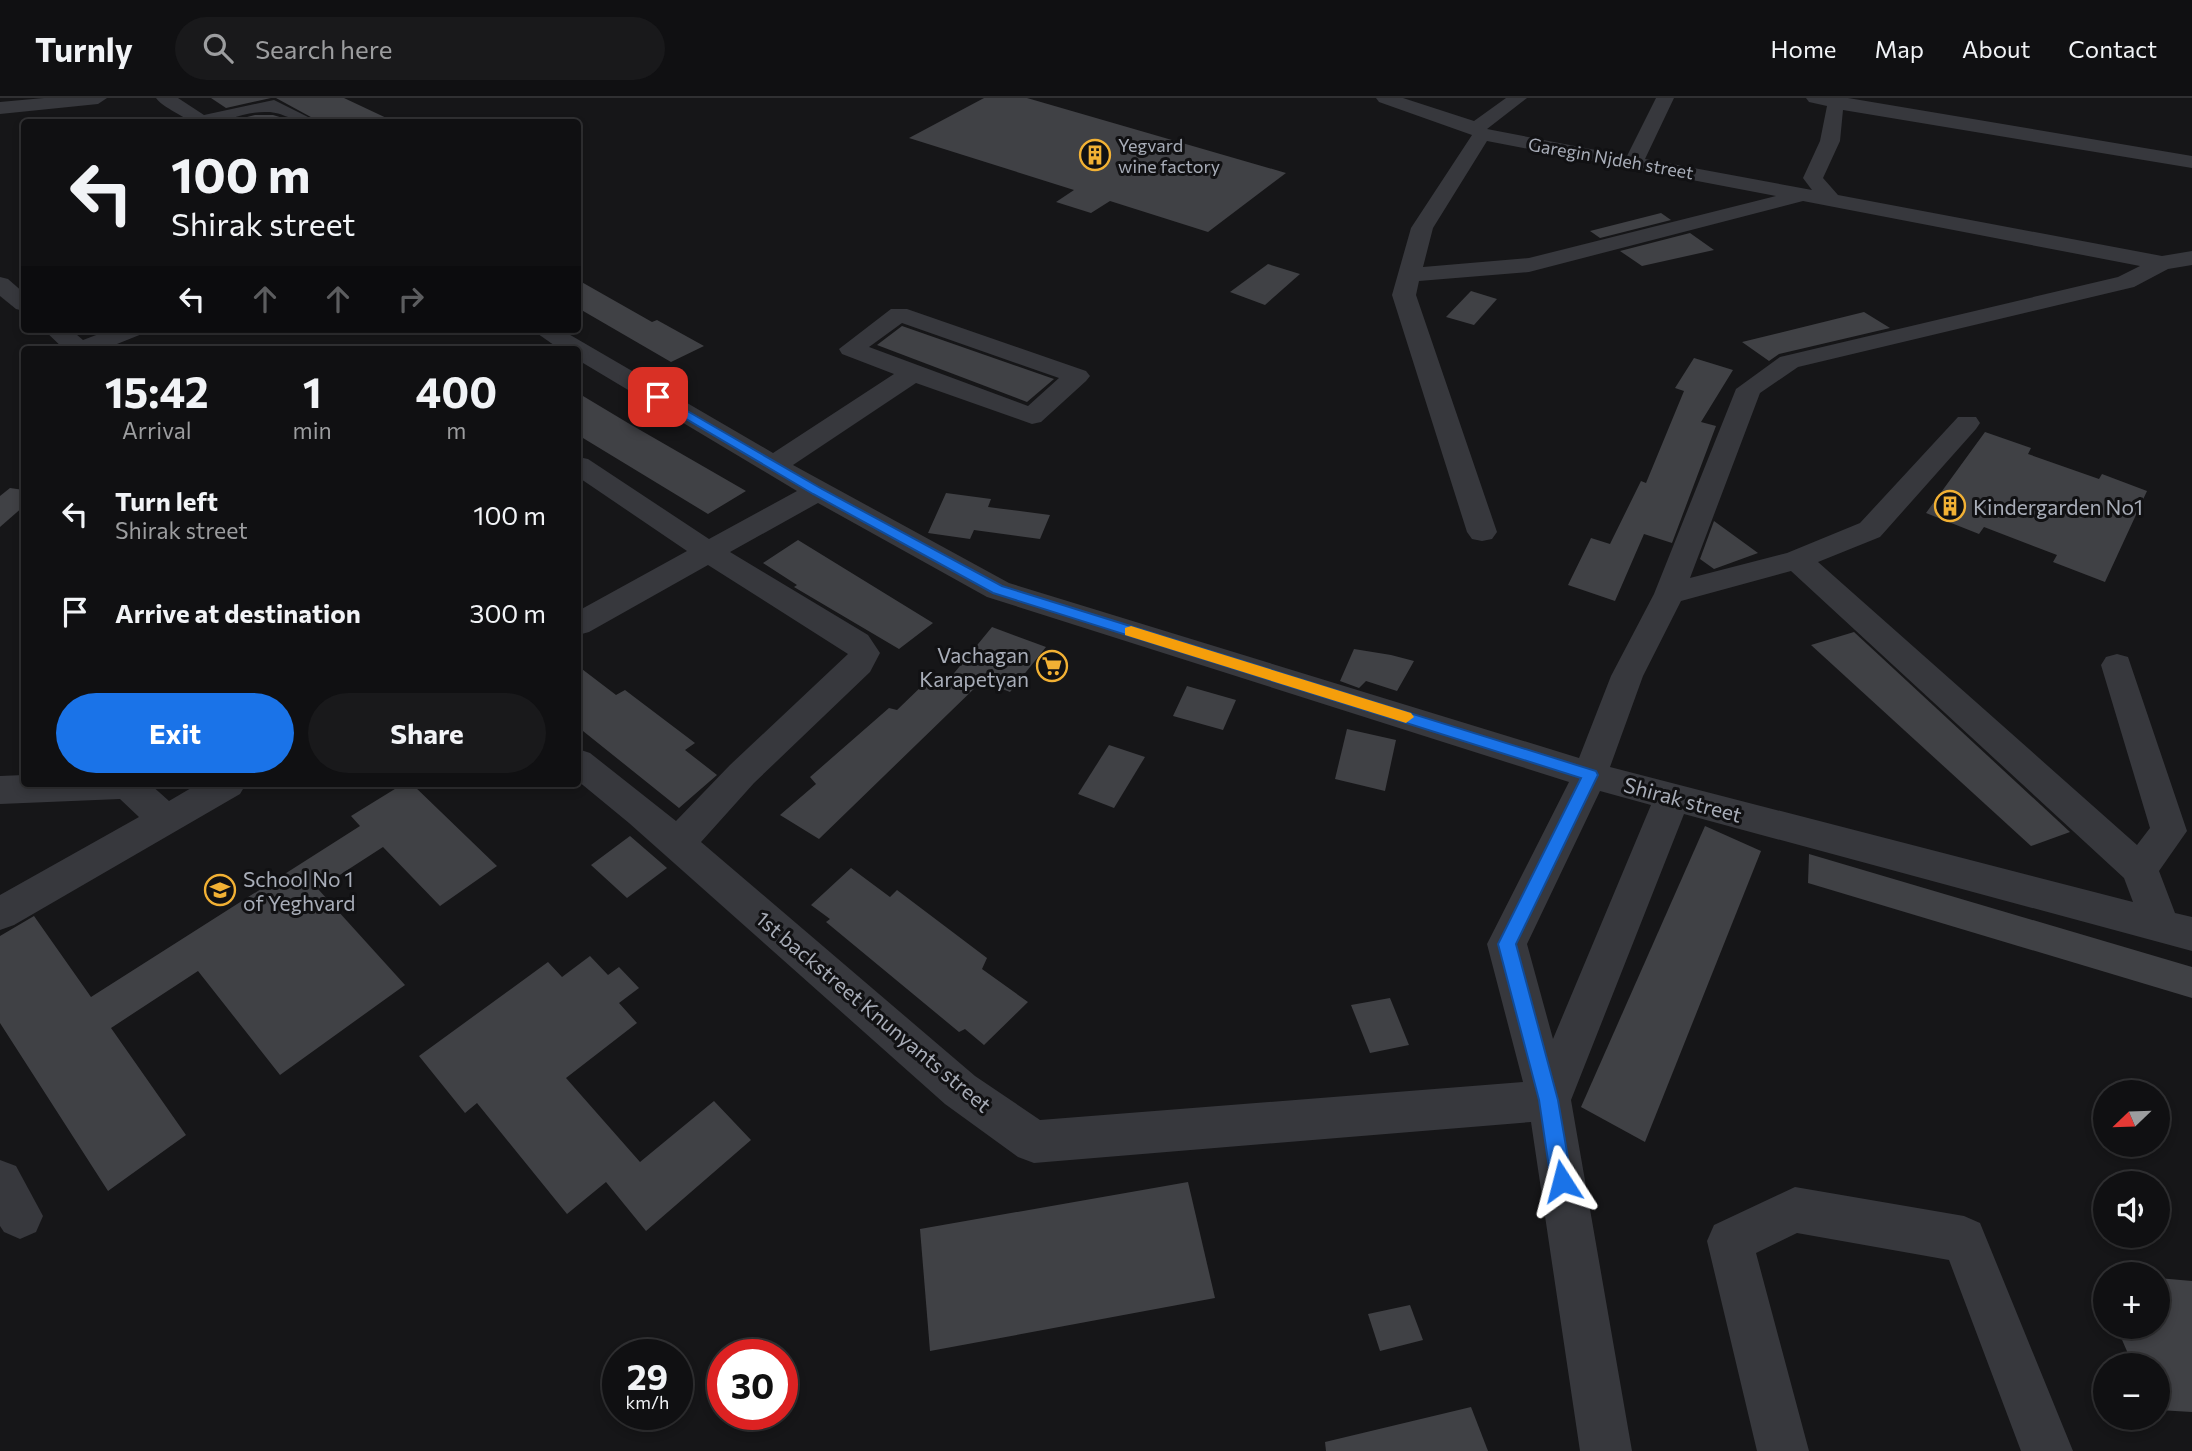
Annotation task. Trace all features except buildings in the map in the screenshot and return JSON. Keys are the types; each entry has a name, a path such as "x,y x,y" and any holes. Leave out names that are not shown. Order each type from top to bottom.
{"street":[{"path":"0,108 98,98"},
{"path":"165,98 197,119"},
{"name":"Garegin Njdeh street","path":"1385,98 1479,131 2162,263"},
{"path":"1482,532 1404,295 1422,228 1479,131 1518,98"},
{"path":"1634,162 1665,98"},
{"path":"1815,98 2192,162"},
{"path":"1830,199 1813,178 1830,141 1834,109 1841,103"},
{"path":"213,119 262,106 274,106 302,119"},
{"path":"1410,275 1529,265 1806,194"},
{"name":"Garegin Njdeh street","path":"1606,1451 1549,1100 1507,944 1590,775 1627,676 1669,594 1749,389 1789,362 2126,282 2162,263 2192,258"},
{"path":"0,284 21,302"},
{"path":"899,314 1077,376 1032,416 913,373 851,349 899,314"},
{"path":"60,333 75,346"},
{"path":"90,346 123,333"},
{"name":"Shirak street","path":"550,333 572,346"},
{"name":"Shirak street","path":"581,351 818,491 998,590 1590,775 2177,930"},
{"path":"774,465 913,373"},
{"path":"1669,594 1797,560 1870,530 1967,423"},
{"path":"581,467 709,552 857,643 864,653 859,664 742,774 677,844"},
{"path":"581,622 818,491"},
{"path":"1797,560 2139,869 2177,930"},
{"path":"2117,665 2169,831 2139,869"},
{"name":"1st backstreet Knunyants street","path":"581,764 677,844 960,1090 1034,1142 1549,1100"},
{"path":"0,790 77,787"},
{"path":"130,787 164,819"},
{"path":"0,914 223,787"},
{"path":"1549,1100 1673,796"},
{"path":"1783,1451 1730,1241 1795,1210 1964,1239 2047,1451"}],"slow traffic":[{"path":"1131,631 1406,717"}],"place":[{"name":"Yegvard wine factory","path":"1095,155"},
{"name":"Kindergarden No1","path":"1950,506"},
{"name":"Vachagan Karapetyan","path":"1052,666"},
{"name":"School No 1 of Yeghvard","path":"220,890"}],"route":[{"path":"658,397 818,491 998,590 1590,775 1507,944 1549,1100 1562,1181"}]}
